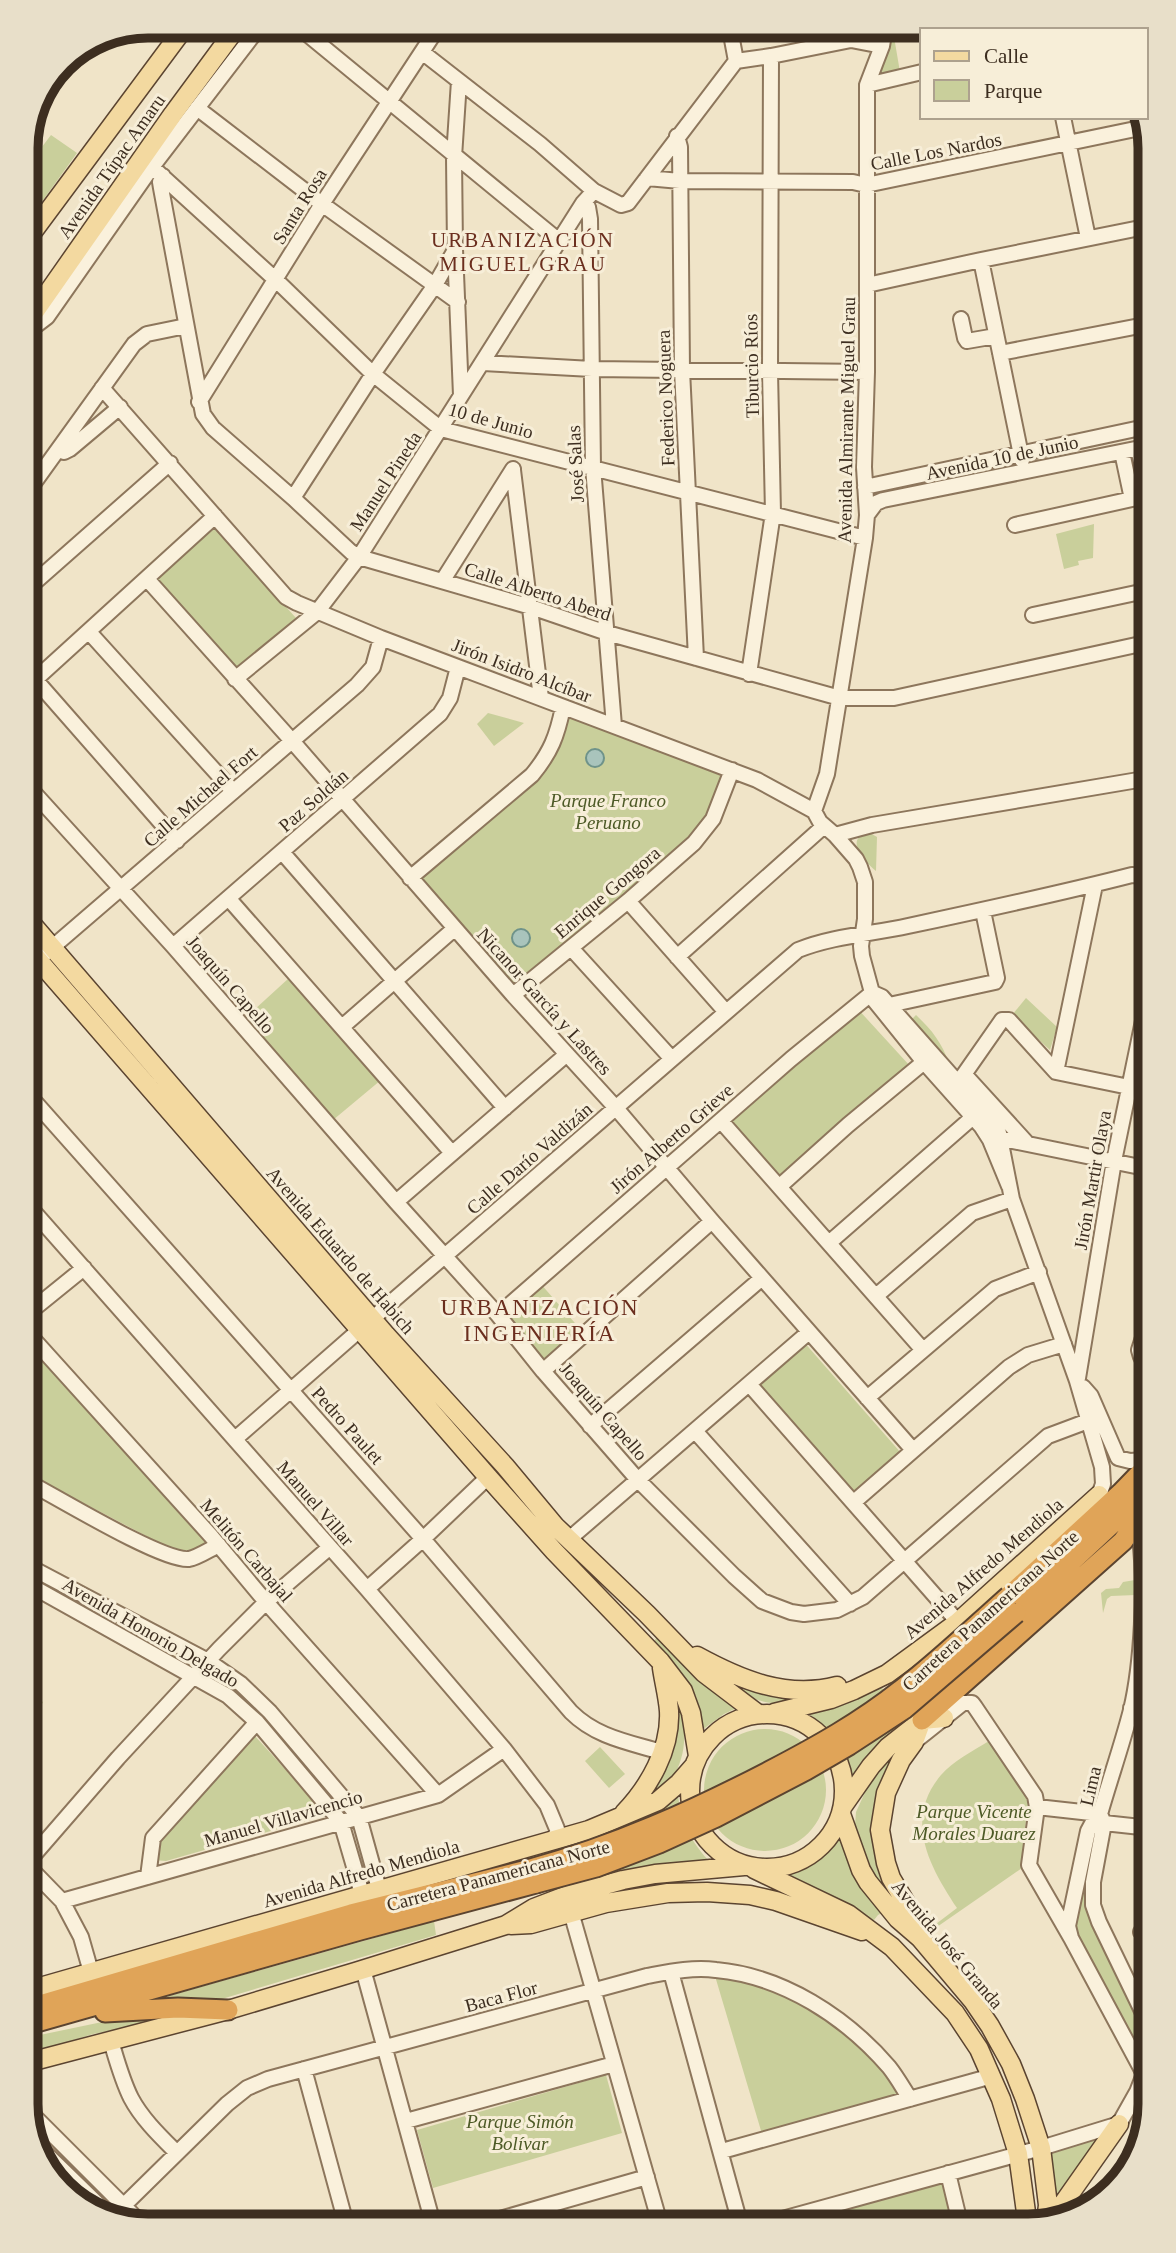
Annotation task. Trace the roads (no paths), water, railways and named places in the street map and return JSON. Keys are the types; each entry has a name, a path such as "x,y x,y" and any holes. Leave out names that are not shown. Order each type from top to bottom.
{"highway":[{"path":"1099,1495 1131,1466 1138,1464"},
{"name":"Carretera Panamericana Norte","path":"1013,1605 1138,1472"},
{"name":"Carretera Panamericana Norte","path":"39,2022 533,1876 654,1828 710,1802 841,1732 902,1690 1013,1605 1116,1522 1138,1501"},
{"path":"922,1720 1123,1541 1138,1519"},
{"name":"Carretera Panamericana Norte","path":"39,2005 351,1914 533,1876"},
{"path":"73,2013 177,2008 228,2010"}],"main road":[{"name":"Avenida Túpac Amaru","path":"39,224 176,39"},
{"name":"Avenida Túpac Amaru","path":"39,305 173,114 229,39"},
{"name":"Avenida Eduardo de Habich","path":"39,931 365,1324 488,1477 554,1551 660,1661 683,1691 691,1713 696,1761"},
{"name":"Avenida Eduardo de Habich","path":"39,971 365,1324 505,1466 568,1539 704,1673 766,1714"},
{"name":"Avenida Alfredo Mendiola","path":"766,1714 831,1699 887,1674 958,1622 1099,1495"},
{"path":"639,1640 651,1641 654,1638 655,1623"},
{"path":"678,1647 741,1679 769,1687 808,1691 887,1674 894,1698 901,1707 922,1720"},
{"path":"618,1818 640,1796 652,1775 668,1730 669,1712 660,1661"},
{"path":"748,1867 722,1855 705,1838 694,1816 690,1792 696,1761 713,1735 734,1721 766,1714 799,1720 820,1734 836,1755 844,1780 843,1810"},
{"path":"39,2060 228,2010 506,1925 531,1924 623,1880 655,1874 790,1866 812,1855 830,1838 843,1810 871,1766 888,1747 922,1720 944,1718"},
{"path":"920,1938 910,1910 886,1863 880,1830 886,1793 901,1760 914,1742 922,1720"},
{"name":"Avenida Alfredo Mendiola","path":"39,1987 556,1839 618,1818 658,1801 679,1783 696,1761"},
{"name":"Avenida José Granda","path":"843,1810 861,1870 881,1900 920,1938 973,2001 1002,2046 1021,2085 1041,2148 1048,2212"},
{"path":"556,1839 572,1863 574,1875 570,1904"},
{"name":"Avenida José Granda","path":"748,1867 834,1906 879,1938 913,1967 955,2013 973,2039 992,2076 1017,2154 1026,2214"},
{"path":"570,1904 606,1903 668,1893 750,1895 776,1901 879,1938 883,1921 898,1919"},
{"path":"1058,2210 1119,2124"}],"street":[{"path":"39,323 47,317 158,172 197,108 250,39"},
{"path":"313,39 559,242"},
{"name":"Santa Rosa","path":"200,402 322,204 430,39"},
{"path":"732,39 736,61"},
{"name":"Avenida Almirante Miguel Grau","path":"814,811 827,774 865,538 867,85 884,39"},
{"path":"422,52 540,144 594,191 624,205 648,178 736,61 851,40 883,46"},
{"name":"Tiburcio Ríos","path":"749,674 773,513 770,372 771,56"},
{"path":"867,85 920,72"},
{"path":"459,81 454,157 461,395"},
{"path":"197,108 322,204 458,302"},
{"path":"1063,119 1088,238"},
{"name":"Calle Los Nardos","path":"648,178 680,181 853,181 866,185 1135,129"},
{"name":"Federico Noguera","path":"677,136 680,144 682,370 695,658"},
{"name":"10 de Junio","path":"158,172 373,374 441,429 865,538"},
{"name":"Calle Alberto Aberd","path":"158,172 203,414 213,428 359,557 443,580 607,633 839,698 894,698 1138,645"},
{"name":"Manuel Pineda","path":"235,679 317,612 359,557 583,203 594,191"},
{"name":"José Salas","path":"583,203 588,207 590,219 593,467 614,726"},
{"path":"867,285 1138,228"},
{"path":"293,498 373,374 435,285 455,249"},
{"path":"981,260 1024,472"},
{"path":"961,319 967,341 996,336"},
{"path":"39,476 134,344 156,332 186,326"},
{"path":"1000,352 1138,326"},
{"path":"483,363 592,369 867,372"},
{"name":"Jirón Isidro Alcíbar","path":"102,388 286,597 381,638 757,780 814,811 856,859 863,875 865,899 862,956 865,974 879,1009 973,1117 994,1137"},
{"path":"59,449 64,452 71,449 120,407"},
{"name":"Avenida 10 de Junio","path":"865,487 1138,429"},
{"name":"Avenida 10 de Junio","path":"867,515 876,503 883,500 1138,448"},
{"path":"443,580 524,450"},
{"path":"1122,452 1132,499"},
{"path":"39,579 170,463"},
{"path":"513,470 541,698"},
{"path":"1015,525 1138,498"},
{"path":"39,671 89,632 215,516"},
{"name":"Nicanor García y Lastres","path":"147,579 454,929 616,1108 913,1451"},
{"path":"1033,615 1138,593"},
{"path":"89,632 233,792"},
{"name":"Calle Michael Fort","path":"39,960 368,675 381,638"},
{"name":"Paz Soldán","path":"173,946 440,714 450,698 458,667"},
{"path":"39,690 177,841"},
{"path":"410,878 532,775 548,755 557,734 563,707"},
{"name":"Enrique Gongora","path":"513,995 628,901 702,835 713,819 732,770"},
{"path":"677,957 830,830 1138,780"},
{"name":"Joaquín Capello","path":"39,799 173,946 498,1315 638,1480 762,1601 776,1608 804,1614 837,1610 863,1597 1048,1436 1088,1421"},
{"path":"282,852 505,1108"},
{"name":"Calle Darío Valdizán","path":"235,1439 798,950 822,941 862,936 983,911 1138,875"},
{"path":"1056,1072 1095,885"},
{"path":"229,899 452,1153"},
{"path":"628,901 726,1012"},
{"path":"889,1005 995,982 997,978 983,911"},
{"path":"342,1027 454,929"},
{"path":"571,948 672,1059"},
{"name":"Jirón Isidro Alcíbar","path":"872,993 881,997 961,1079 996,1128 994,1137 1010,1192 1077,1381 1104,1475 1099,1495"},
{"name":"Jirón Alberto Grieve","path":"498,1315 791,1059 872,993"},
{"path":"1026,1142 961,1079 1002,1020 1009,1020 1056,1072 1129,1087"},
{"path":"396,1202 567,1054"},
{"path":"780,1186 924,1062"},
{"name":"Jirón Martir Olaya","path":"1077,1381 1114,1161 1129,1087 1138,1064"},
{"name":"Pedro Paulet","path":"39,1107 423,1539 583,1724 603,1735 661,1752"},
{"path":"830,1242 973,1117"},
{"path":"721,1121 923,1350"},
{"path":"994,1137 1138,1166"},
{"path":"876,1296 972,1213 1010,1192"},
{"name":"Manuel Villar","path":"39,1221 84,1268 235,1439 504,1749 547,1805 557,1829 556,1839"},
{"path":"543,1371 712,1222"},
{"path":"39,1304 84,1268"},
{"path":"867,1398 995,1289 1039,1272"},
{"path":"590,1426 762,1278"},
{"path":"568,1539 809,1332"},
{"path":"854,1503 1009,1367 1028,1355 1064,1343"},
{"name":"Melitón Carbajal","path":"39,1345 219,1545 266,1602 438,1795"},
{"name":"Jirón Isidro Alcíbar","path":"1077,1381 1091,1396 1118,1458 1138,1461"},
{"path":"748,1384 958,1622"},
{"path":"695,1431 850,1604"},
{"path":"367,1589 488,1477"},
{"path":"39,1488 169,1556 189,1559 219,1545"},
{"path":"39,1849 208,1661 266,1602 329,1548"},
{"name":"Avenida Honorio Delgado","path":"39,1572 208,1661 241,1684 270,1712 359,1817 370,1892"},
{"name":"Avenida Honorio Delgado","path":"39,1590 196,1676 228,1696 257,1722 341,1822 370,1892"},
{"name":"Lima","path":"1138,1650 1131,1708 1102,1818 1093,1882 1093,1905 1099,1922 1138,2003"},
{"path":"1131,1708 1138,1700"},
{"path":"914,1742 963,1703 972,1703 1033,1793 1037,1807 1029,1865 1138,2063"},
{"path":"148,1877 153,1838 257,1722"},
{"name":"Manuel Villavicencio","path":"62,1901 438,1795 504,1749"},
{"path":"1037,1807 1138,1826"},
{"path":"1071,1938 1068,1926 1070,1910 1085,1844 1091,1824 1102,1818"},
{"path":"39,1877 62,1901 81,1937 91,1972"},
{"path":"570,1904 657,2214"},
{"path":"363,1969 431,2214"},
{"name":"Baca Flor","path":"118,2210 247,2088 304,2069 671,1972 716,1970 747,1976 807,1999 832,2014 872,2049 892,2070 910,2099"},
{"path":"671,1972 738,2214"},
{"path":"111,2041 132,2101 177,2153"},
{"path":"406,2121 614,2064"},
{"path":"304,2069 343,2214"},
{"path":"722,2151 992,2076"},
{"path":"800,2214 1119,2124 1138,2086"},
{"path":"41,2123 131,2213"},
{"path":"948,2173 958,2214"},
{"path":"518,2214 647,2177"}],"water":[{"path":"591,749 599,749 604,758 602,765 591,767 586,762 586,754"},
{"path":"517,929 525,929 530,938 528,945 517,947 512,942 512,934"}],"district":[{"name":"URBANIZACIÓN MIGUEL GRAU","path":"523,252"},
{"name":"URBANIZACIÓN INGENIERÍA","path":"540,1320"}],"park label":[{"name":"Parque Franco Peruano","path":"608,811"},
{"name":"Parque Vicente Morales Duarez","path":"974,1822"},
{"name":"Parque Simón Bolívar","path":"520,2132"}]}
